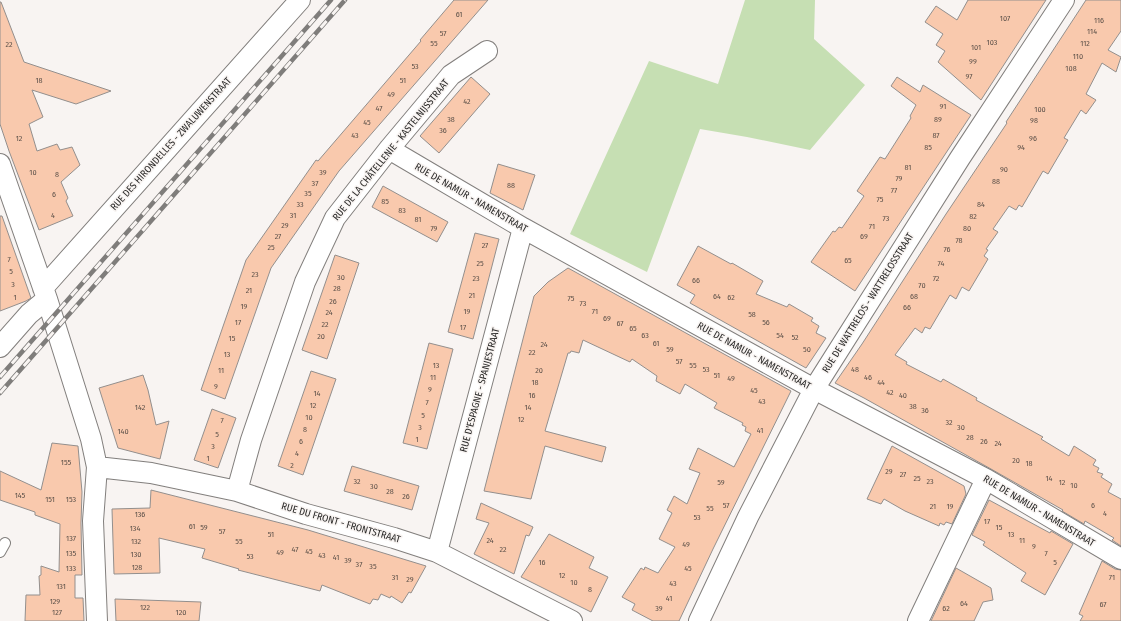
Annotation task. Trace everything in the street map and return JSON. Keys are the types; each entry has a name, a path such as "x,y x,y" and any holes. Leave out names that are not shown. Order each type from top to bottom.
{"street":[{"name":"RUE DES HIRONDELLES - ZWALUWENSTRAAT","path":"0,347 45,293 300,0"},
{"name":"RUE DE WATTRELOS - WATTRELOSSTRAAT","path":"699,621 748,517 814,389 964,152 1064,0"},
{"name":"RUE DE LA CHÂTELLENIE - KASTELNIJSSTRAAT","path":"237,491 252,440 305,282 335,218 389,149 452,75 487,51"},
{"name":"RUE DE NAMUR - NAMENSTRAAT","path":"389,149 523,228 814,389 986,479 1121,559"},
{"path":"0,164 45,293 91,439 97,466 93,521 97,621"},
{"name":"RUE D'ESPAGNE - SPANJESTRAAT","path":"437,552 523,228"},
{"name":"RUE DU FRONT - FRONTSTRAAT","path":"97,466 151,473 237,491 306,514 394,538 437,552 572,621"},
{"path":"918,621 986,479"}],"lane":[{"path":"0,552 5,543"}],"green space":[{"path":"745,0 815,0 814,39 865,85 810,150 700,129 647,272 570,234 649,61 718,84"}],"building":[{"path":"454,0 488,0 339,171 271,268 225,399 201,390 246,260 316,160 318,161 421,41 420,40"},
{"path":"968,0 1046,0 981,100 938,62 945,51 936,45 943,34 925,22 936,6 957,20"},
{"path":"1086,0 1121,0 1121,31 1108,50 1121,57 1116,72 1102,63 1086,94 1096,100 1086,114 1081,110 1064,138 1068,140 1048,174 1043,171 1022,207 1019,205 1016,210 1009,206 993,229 998,232 986,249 988,250 984,256 988,259 969,291 962,287 956,299 950,295 930,329 925,327 922,333 915,328 895,355 907,362 906,364 941,382 943,379 977,398 976,400 1043,437 1041,439 1069,456 1074,446 1096,460 1093,465 1099,468 1097,472 1103,474 1101,477 1112,484 1108,492 1121,499 1121,546 1112,540 1114,538 1085,521 1084,524 1062,511 1063,510 991,469 835,383 1007,123 1006,122"},
{"path":"0,2 24,62 111,91 76,104 32,90 43,117 29,124 37,151 57,144 60,150 72,147 80,165 61,182 68,198 66,201 73,216 39,230 0,124"},
{"path":"471,77 490,94 439,153 420,136"},
{"path":"897,77 920,92 923,85 971,115 855,291 811,262 833,231 835,232 839,227 842,228 864,196 857,191 880,157 885,159 911,118 910,116 916,105 891,86"},
{"path":"498,164 535,175 523,210 490,193"},
{"path":"383,186 448,222 437,242 372,207"},
{"path":"0,216 2,216 31,298 0,311"},
{"path":"475,233 499,239 473,339 448,332"},
{"path":"698,246 763,281 756,294 787,307 789,304 813,318 811,321 819,326 816,333 826,338 806,368 690,303 695,295 677,285"},
{"path":"335,255 359,263 327,359 302,350"},
{"path":"568,268 791,391 679,621 653,621 632,610 635,604 622,597 641,568 644,570 645,567 658,573 675,547 659,539 672,513 667,510 674,496 687,504 700,473 689,469 698,448 734,467 751,434 745,431 746,427 742,425 743,423 714,408 717,403 685,384 680,394 656,381 657,376 632,359 630,362 583,340 579,353 571,351 568,353 545,431 606,447 602,462 545,446 531,499 484,491 534,296 548,282"},
{"path":"429,343 453,349 427,449 403,443"},
{"path":"311,371 336,379 303,475 278,466"},
{"path":"143,375 156,425 169,421 160,459 118,448 99,388"},
{"path":"212,409 236,418 218,468 194,460"},
{"path":"52,443 78,446 82,492 82,575 75,575 75,598 83,598 84,621 25,621 26,595 40,595 39,576 41,575 41,566 59,572 60,524 35,515 35,512 0,500 0,471 41,490"},
{"path":"892,446 964,486 966,494 952,524 946,522 944,525 940,523 939,526 905,511 884,499 881,504 867,499"},
{"path":"352,466 419,486 412,510 344,491"},
{"path":"151,490 308,530 426,566 411,593 409,592 402,603 391,596 390,598 381,594 378,600 373,599 370,604 322,585 320,591 238,570 239,569 202,558 205,549 159,538 160,573 114,574 112,509 150,508"},
{"path":"989,500 1050,533 1051,531 1073,544 1045,595 1021,581 1026,573 983,545 985,542 972,535"},
{"path":"481,503 533,527 529,536 526,535 514,574 474,554 489,523 476,519"},
{"path":"549,534 594,557 589,568 608,577 591,612 521,577"},
{"path":"1102,561 1115,569 1121,570 1121,621 1080,621 1083,616 1079,614"},
{"path":"956,568 991,588 993,600 983,602 974,621 931,621"},
{"path":"115,599 201,602 199,621 116,621"}],"railway":[{"path":"0,377 331,0"},
{"path":"0,393 345,0"}]}
